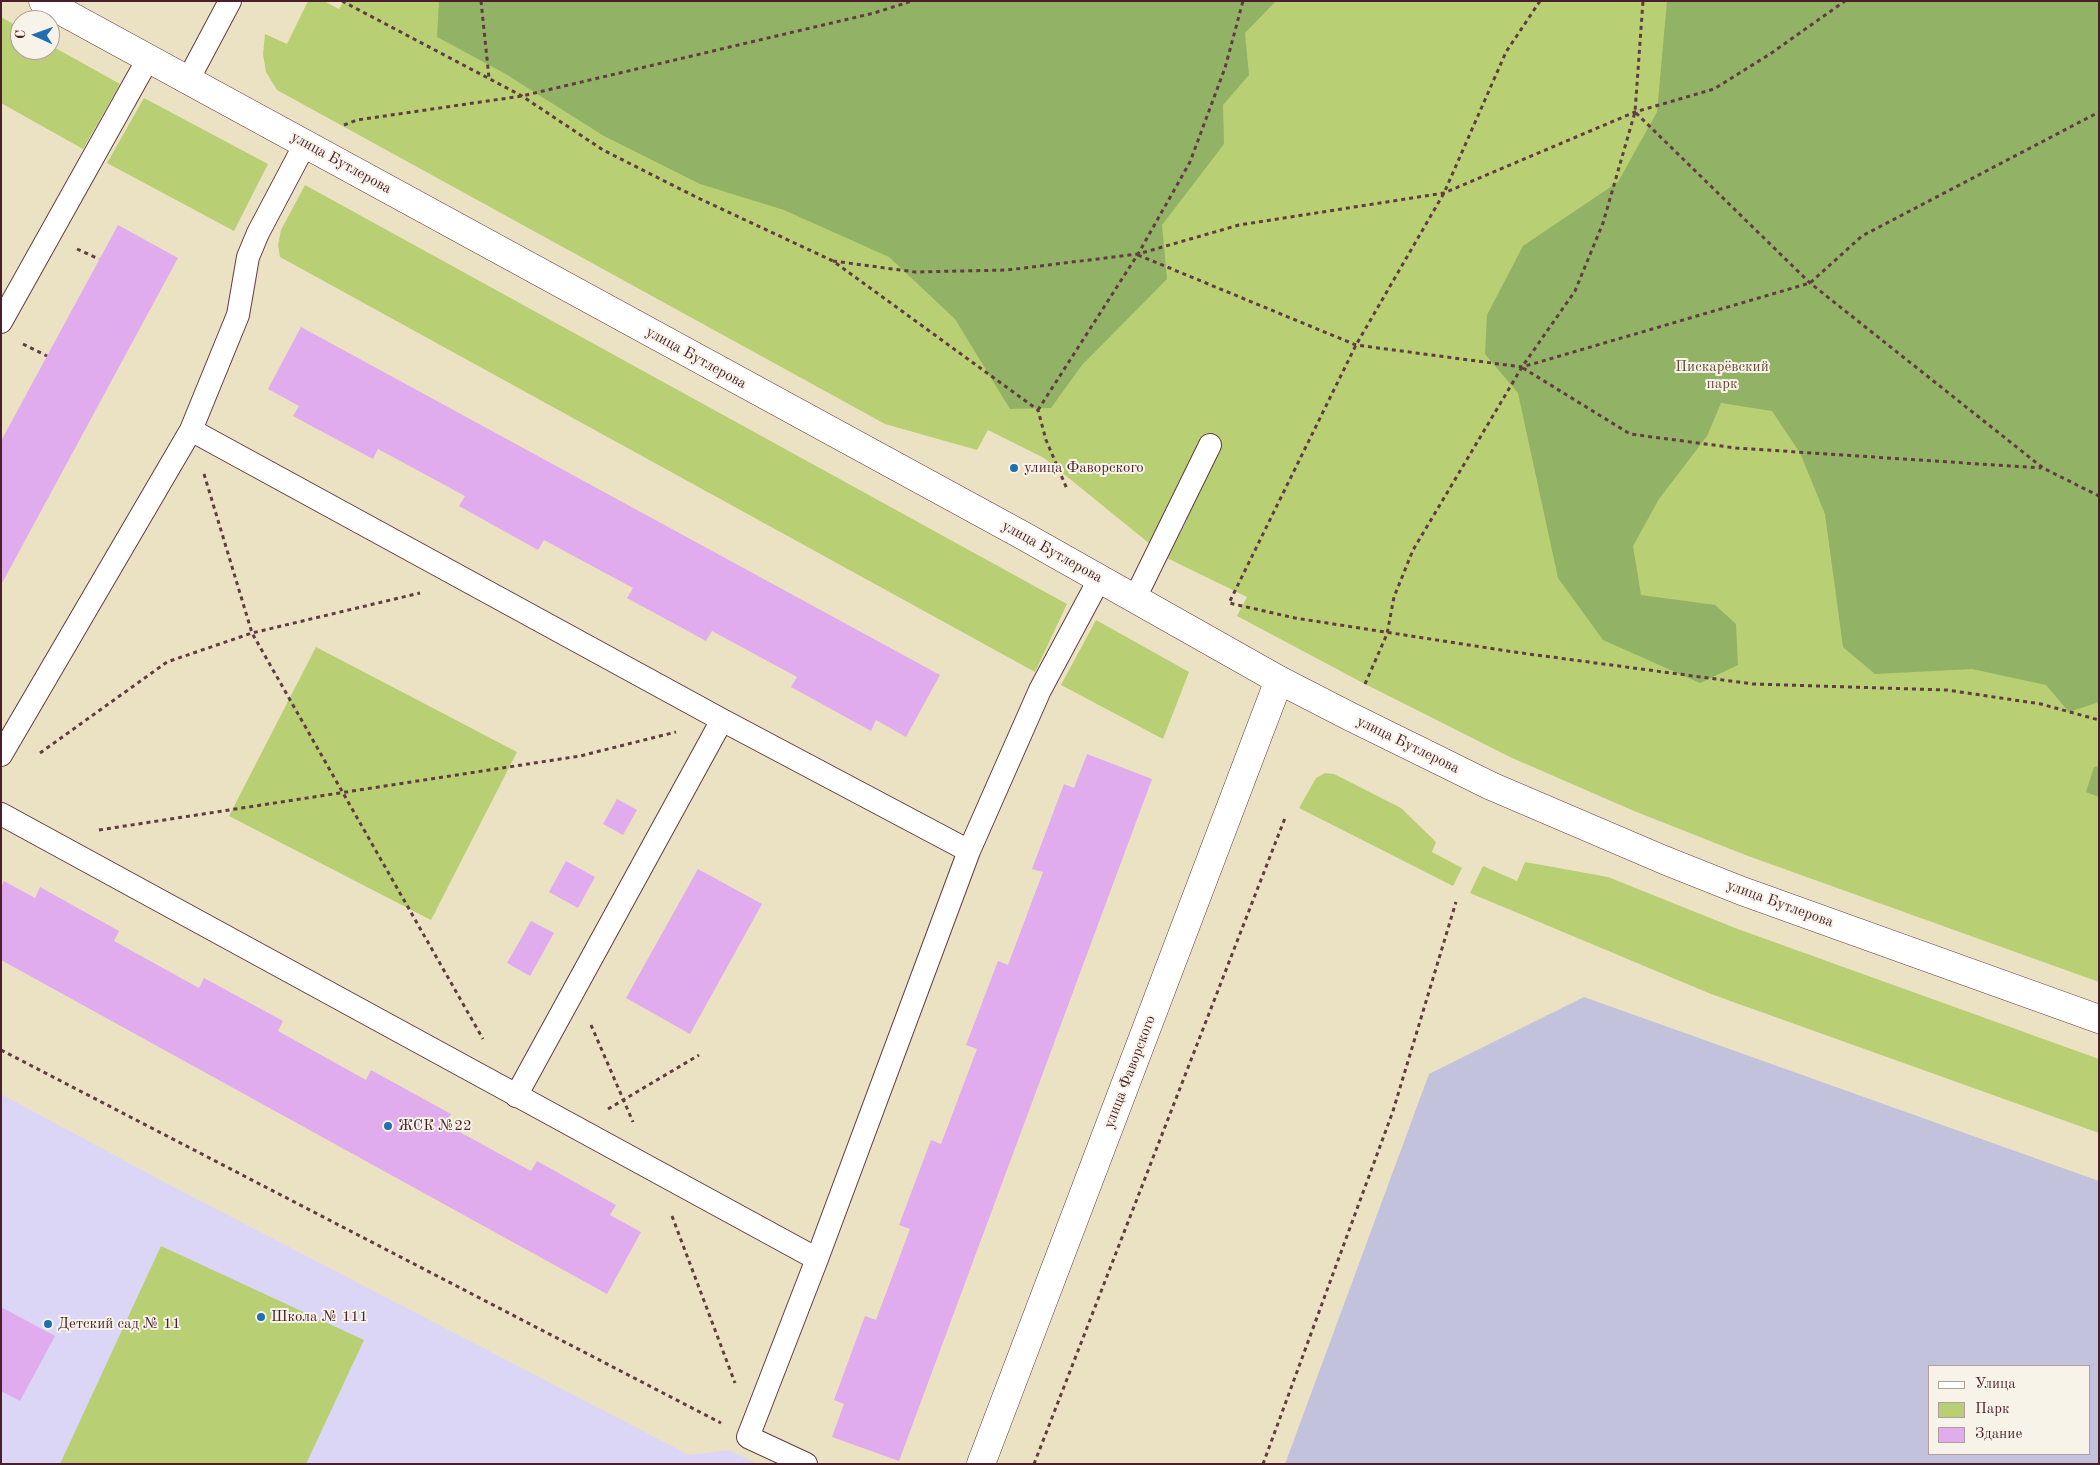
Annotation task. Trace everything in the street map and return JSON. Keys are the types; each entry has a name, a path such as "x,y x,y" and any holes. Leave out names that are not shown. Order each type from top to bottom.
{"street":[{"name":"улица Бутлерова","path":"43,1 1100,578 1279,680 1490,786 1742,891 2099,1019"},
{"name":"улица Фаворского","path":"981,1464 1279,680"}],"lane":[{"path":"188,80 230,1"},
{"path":"1,322 148,59"},
{"path":"1,755 191,430 238,316 248,257 258,233 305,144"},
{"path":"191,430 722,720 969,851"},
{"path":"1135,598 1210,444"},
{"path":"806,1464 748,1438 817,1259 969,851 1040,690 1100,578"},
{"path":"516,1096 722,720"},
{"path":"1,814 817,1259"}],"path":[{"path":"342,1 522,96 603,150 696,197 833,261 1038,410 1046,440 1067,489"},
{"path":"481,1 489,78"},
{"path":"305,144 357,120 522,96 874,13 912,1"},
{"path":"1038,410 1138,254 1190,162 1225,68 1243,1"},
{"path":"1540,1 1506,52 1444,193 1356,345 1229,603 1295,618 1387,634 1753,684 1947,690 2041,704 2099,720"},
{"path":"1365,684 1387,634 1394,597 1413,550 1522,367 1575,291 1603,223 1635,112 1643,1"},
{"path":"833,261 915,272 1007,270 1138,254 1239,225 1444,193 1635,112 1714,89 1770,54 1845,1"},
{"path":"1635,112 1810,283 2043,468 2099,496"},
{"path":"1138,254 1356,345 1522,367 1810,283 1862,236 2099,112"},
{"path":"1522,367 1630,434 1736,448 2043,468"},
{"path":"191,430 252,632 341,793 486,1044"},
{"path":"33,758 167,662 252,632 467,581"},
{"path":"46,838 580,756 722,720"},
{"path":"1034,1464 1285,818"},
{"path":"1263,1464 1393,1111 1456,902"},
{"path":"1,1050 748,1438"},
{"path":"575,1128 699,1055"}],"shaded area":[{"path":"1584,997 2099,1181 2099,1464 1285,1464 1429,1074"},
{"name":"Школа № 111","path":"1,1094 168,1184 689,1455 729,1450 758,1464 1,1464"}],"green space":[{"name":"Пискарёвский парк","path":"308,1 324,1 339,9 344,1 2099,1 2099,982 1748,856 1634,811 1510,757 1365,684 1237,616 1247,597 1167,558 1187,520 1169,511 1150,544 1044,458 988,430 977,450 885,424 277,90 266,72 263,54 265,34 287,44"},
{"path":"439,1 1276,1 1245,33 1249,75 1223,105 1224,144 1162,225 1167,279 1082,365 1051,408 1010,409 955,319 889,257 784,210 700,184 604,136 504,73 437,37"},
{"path":"1667,1 2099,1 2099,702 2069,712 2046,685 1972,669 1875,674 1843,647 1825,514 1800,453 1772,411 1721,403 1707,436 1659,499 1633,546 1641,595 1715,605 1736,624 1738,665 1700,683 1603,640 1558,578 1518,393 1485,354 1487,315 1523,246 1618,182 1657,112"},
{"path":"1,17 10,22 10,60 60,60 60,51 120,84 83,149 1,103"},
{"path":"144,98 268,164 234,231 107,163"},
{"path":"305,185 1067,604 1035,672 280,257 278,245 281,230"},
{"path":"1096,620 1189,672 1163,739 1061,685"},
{"path":"316,647 517,752 431,920 229,816"},
{"path":"2099,766 2099,797 2086,792 2094,767"},
{"path":"1325,773 1334,774 1401,808 1436,842 1432,852 1462,868 1453,886 1299,808 1316,778"},
{"path":"1525,862 1608,877 1735,928 2099,1059 2099,1133 1711,994 1470,893 1483,866 1517,881"},
{"path":"161,1246 364,1340 306,1464 60,1464"}],"building":[{"path":"118,225 178,258 1,585 1,441"},
{"path":"301,327 940,675 906,737 876,720 871,731 791,687 797,677 712,631 706,641 627,598 633,588 544,540 538,550 459,506 465,496 378,449 373,459 293,416 299,406 268,389"},
{"path":"1087,754 1152,779 899,1461 832,1437 844,1404 834,1400 865,1316 876,1320 910,1229 899,1225 931,1140 941,1144 977,1049 966,1045 998,961 1008,965 1043,872 1032,869 1064,784 1074,788"},
{"path":"617,799 637,810 623,835 603,824"},
{"path":"566,861 595,877 578,908 549,892"},
{"path":"698,869 762,904 690,1034 626,998"},
{"path":"4,881 35,898 40,887 119,931 114,941 199,988 204,978 283,1021 278,1031 366,1080 371,1070 451,1114 445,1124 531,1171 537,1161 616,1205 610,1215 641,1232 607,1294 1,960 1,887"},
{"path":"531,921 554,933 530,976 507,963"},
{"path":"1,1307 55,1336 20,1401 1,1391"}],"place":[{"name":"улица Фаворского","path":"1014,468"},
{"name":"ЖСК №22","path":"388,1126"},
{"name":"Школа № 111","path":"261,1317"},
{"name":"Детский сад № 11","path":"48,1324"}]}
